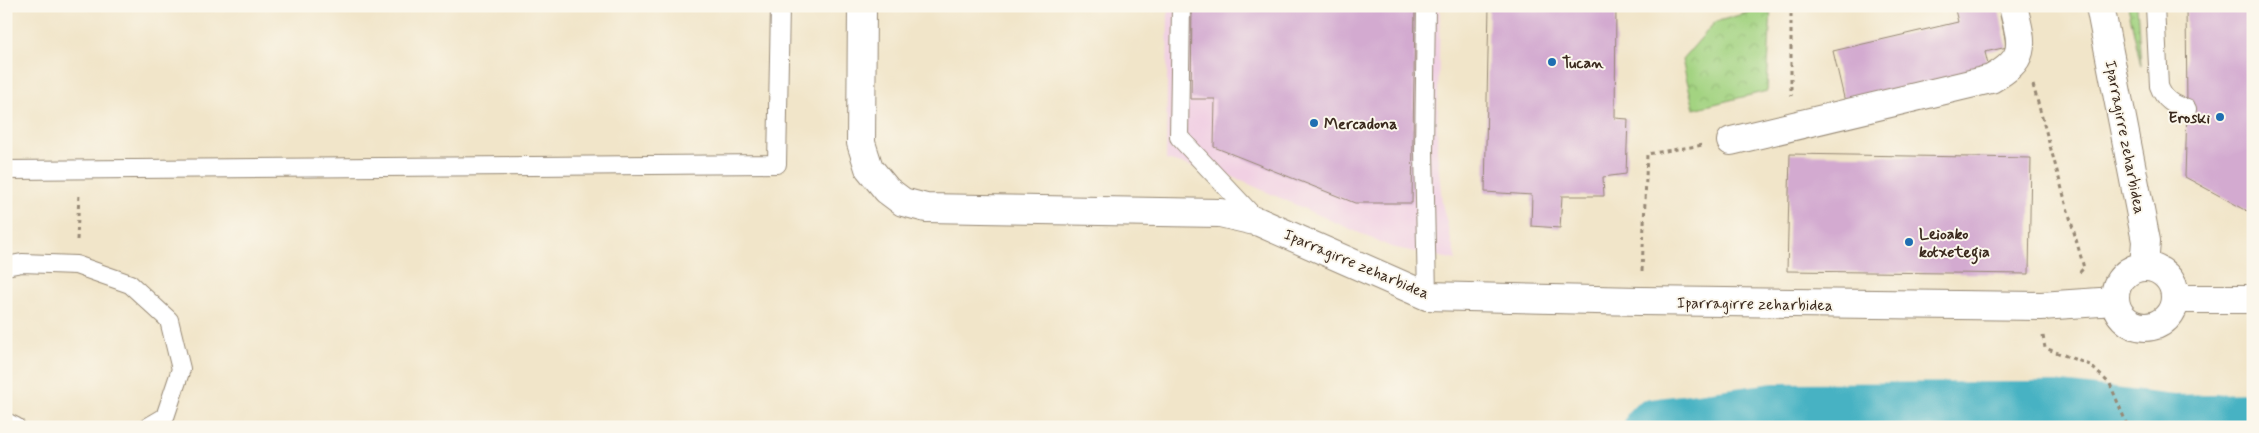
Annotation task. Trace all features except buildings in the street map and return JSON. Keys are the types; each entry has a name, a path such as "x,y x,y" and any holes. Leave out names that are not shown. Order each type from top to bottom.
{"street":[{"name":"Iparragirre zeharbidea","path":"862,6 861,143 868,168 887,190 903,202 926,208 1220,213 1259,222 1427,296 1640,301 2040,306 2115,301"},
{"path":"1731,141 1991,79 2006,71 2017,58 2022,43 2014,6"},
{"name":"Iparragirre zeharbidea","path":"2100,6 2146,241 2144,268"},
{"path":"2144,268 2152,268 2166,276 2174,290 2175,299 2168,317 2151,327 2141,327 2132,324 2118,310 2115,301 2116,291 2126,275 2134,270 2144,268"},
{"path":"2175,299 2253,298"}],"lane":[{"path":"6,170 777,164 780,6"},
{"path":"2155,6 2159,86 2163,97 2174,105 2187,109"},
{"path":"1182,7 1179,137 1259,222"},
{"path":"1422,17 1427,296"},
{"path":"6,266 22,263 76,265 130,284 169,320 181,369 165,417 148,427"},
{"path":"6,422 16,427"}],"path":[{"path":"1791,6 1791,127"},
{"path":"2022,43 2084,268 2073,278"},
{"path":"1640,301 1647,154 1731,141"},
{"path":"76,265 80,169"},
{"path":"2042,334 2045,348 2090,365 2110,384 2128,427"}],"shaded area":[{"name":"Mercadona","path":"1168,6 1440,6 1437,150 1442,203 1456,260 1391,247 1233,177 1166,160"}],"green space":[{"path":"1771,6 1767,91 1694,109 1682,60 1715,22"},
{"path":"2128,6 2137,6 2141,66"}],"waterway":[{"path":"1652,427 1775,411 2061,410 2174,423 2253,421"}],"place":[{"name":"Tucan","path":"1552,62"},
{"name":"Eroski","path":"2220,117"},
{"name":"Mercadona","path":"1314,123"},
{"name":"Leioako kotxetegia","path":"1909,242"}]}
